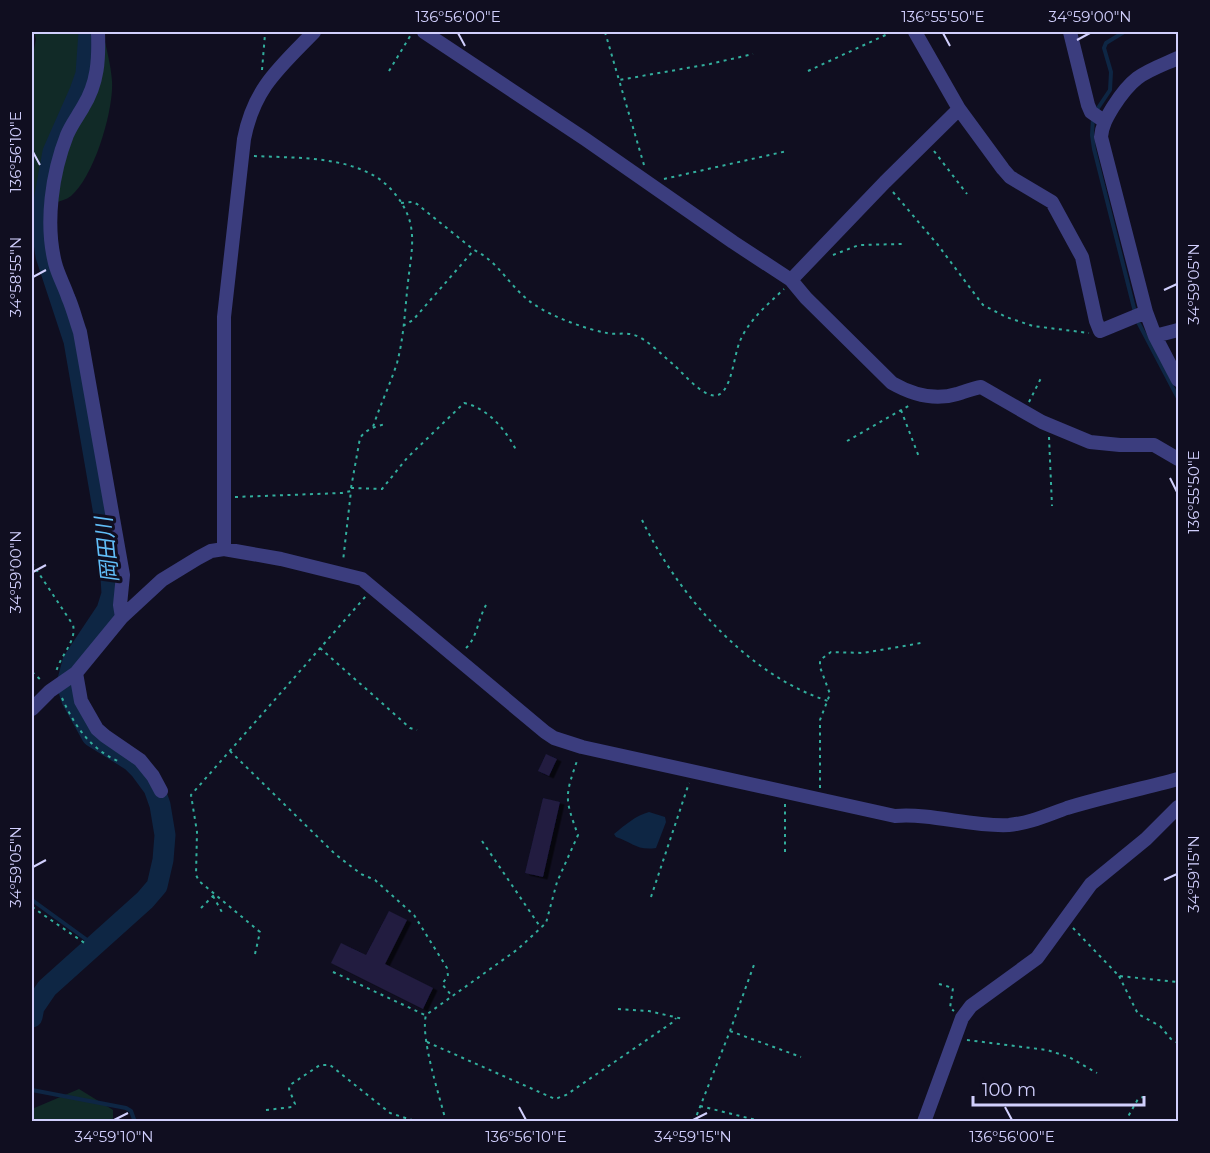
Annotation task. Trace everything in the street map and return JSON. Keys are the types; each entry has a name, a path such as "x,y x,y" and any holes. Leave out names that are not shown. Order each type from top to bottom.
{"street":[{"path":"98,32 99,53 96,78 92,90 68,132 58,164 52,207 52,244 59,276 80,332 123,575 120,605 122,617"},
{"path":"224,549 224,317 248,119 267,81 314,32"},
{"path":"424,32 792,281 806,298 892,383 923,396 934,398 981,387 1052,427 1097,443 1154,445 1179,459"},
{"path":"915,32 959,110 1006,173 1052,202 1082,257 1100,331 1139,315"},
{"path":"1070,32 1098,117 1139,315 1155,336 1179,380"},
{"path":"1098,117 1135,78 1179,58"},
{"path":"792,281 885,182 959,110"},
{"path":"1155,336 1179,330"},
{"path":"32,709 50,691 71,677 122,617 162,580 178,568 211,551 224,549 249,552 362,579 554,738 582,747 895,816 908,815 973,825 1012,824 1036,820 1066,808 1179,779"},
{"path":"71,677 97,729 140,760 161,791"},
{"path":"924,1122 963,1017 971,1006 1037,958 1091,884 1179,807"}],"path":[{"path":"389,72 413,32"},
{"path":"605,32 645,166"},
{"path":"808,71 892,32"},
{"path":"265,34 262,72 267,81"},
{"path":"619,80 753,54"},
{"path":"925,142 966,194"},
{"path":"649,184 653,181 787,151"},
{"path":"242,156 307,159 355,167 382,181 401,203 411,224 403,326 393,375 373,427"},
{"path":"885,182 938,245 983,305 999,314 1033,326 1084,334 1100,331"},
{"path":"401,203 417,204 499,268 517,290 535,306 587,328 615,334 635,335 676,366 700,389 715,396 720,394 729,381 739,342 750,323 792,281"},
{"path":"830,256 859,244 903,244"},
{"path":"403,326 412,320 474,250"},
{"path":"1024,411 1041,378"},
{"path":"847,441 923,396"},
{"path":"224,499 246,496 342,493 351,489 382,489 407,458 464,402 471,404 497,423 511,440 517,452"},
{"path":"901,410 919,457"},
{"path":"342,573 351,489 360,438 373,427 385,424"},
{"path":"1052,427 1048,437 1052,506"},
{"path":"642,520 677,580 734,644 756,663 788,684 828,701"},
{"path":"255,954 260,932 214,895 196,875 197,832 191,795 373,588"},
{"path":"456,657 470,644 486,605"},
{"path":"817,800 820,788 820,720 830,694 829,686 820,667 820,660 825,655 840,651 862,653 921,643"},
{"path":"320,648 410,729 417,730"},
{"path":"446,1122 424,1029 426,1015 518,949 546,924 557,882 578,835 566,800 568,786 582,747"},
{"path":"230,751 335,854 361,874 375,880 414,915 447,968 448,976 442,984 453,996"},
{"path":"651,897 692,772"},
{"path":"785,852 787,793"},
{"path":"482,842 541,928"},
{"path":"201,908 214,895"},
{"path":"214,895 223,914"},
{"path":"32,907 86,944"},
{"path":"1067,918 1119,976 1138,1014 1160,1026 1171,1039 1179,1043"},
{"path":"694,1122 755,962"},
{"path":"333,972 426,1015"},
{"path":"1119,976 1179,982"},
{"path":"939,984 953,988 950,1008 963,1017"},
{"path":"618,1009 649,1011 683,1019"},
{"path":"427,1042 555,1099 566,1095 676,1018"},
{"path":"730,1031 801,1057"},
{"path":"955,1037 1047,1050 1069,1058 1097,1073"},
{"path":"266,1110 292,1107 295,1104 289,1089 290,1085 320,1065 326,1064 338,1070 390,1113 418,1122"},
{"path":"1125,1122 1138,1099 1143,1097"},
{"path":"700,1106 764,1122"}],"green space":[{"path":"34,32 103,32 110,63 112,93 101,142 95,159 79,187 71,196 63,200 32,205 32,60 36,39"},
{"path":"79,1089 113,1110 113,1121 32,1121 32,1109"}],"water":[{"path":"649,812 665,817 666,822 656,848 639,847 616,837 614,834 626,824"}],"building":[{"path":"546,754 557,759 549,776 538,771"},
{"path":"543,798 560,802 543,877 525,873"},
{"path":"389,911 407,920 385,964 433,988 423,1009 331,963 341,943 366,955"}],"waterway":[{"name":"岡田川","path":"32,1017 34,1007 47,988 145,900 157,886 163,860 165,835 160,805 154,788 132,761 92,736 72,700 67,684 73,661 107,610 112,594 109,543 74,341 46,256 42,229 42,212 53,152 86,74 89,32"},
{"path":"1096,111 1110,90 1111,72 1104,48 1106,43 1124,32"},
{"path":"1093,118 1094,149 1135,312"},
{"path":"1137,320 1178,398"},
{"path":"32,900 94,945"},
{"path":"32,1090 126,1108 131,1111 135,1122"}]}
